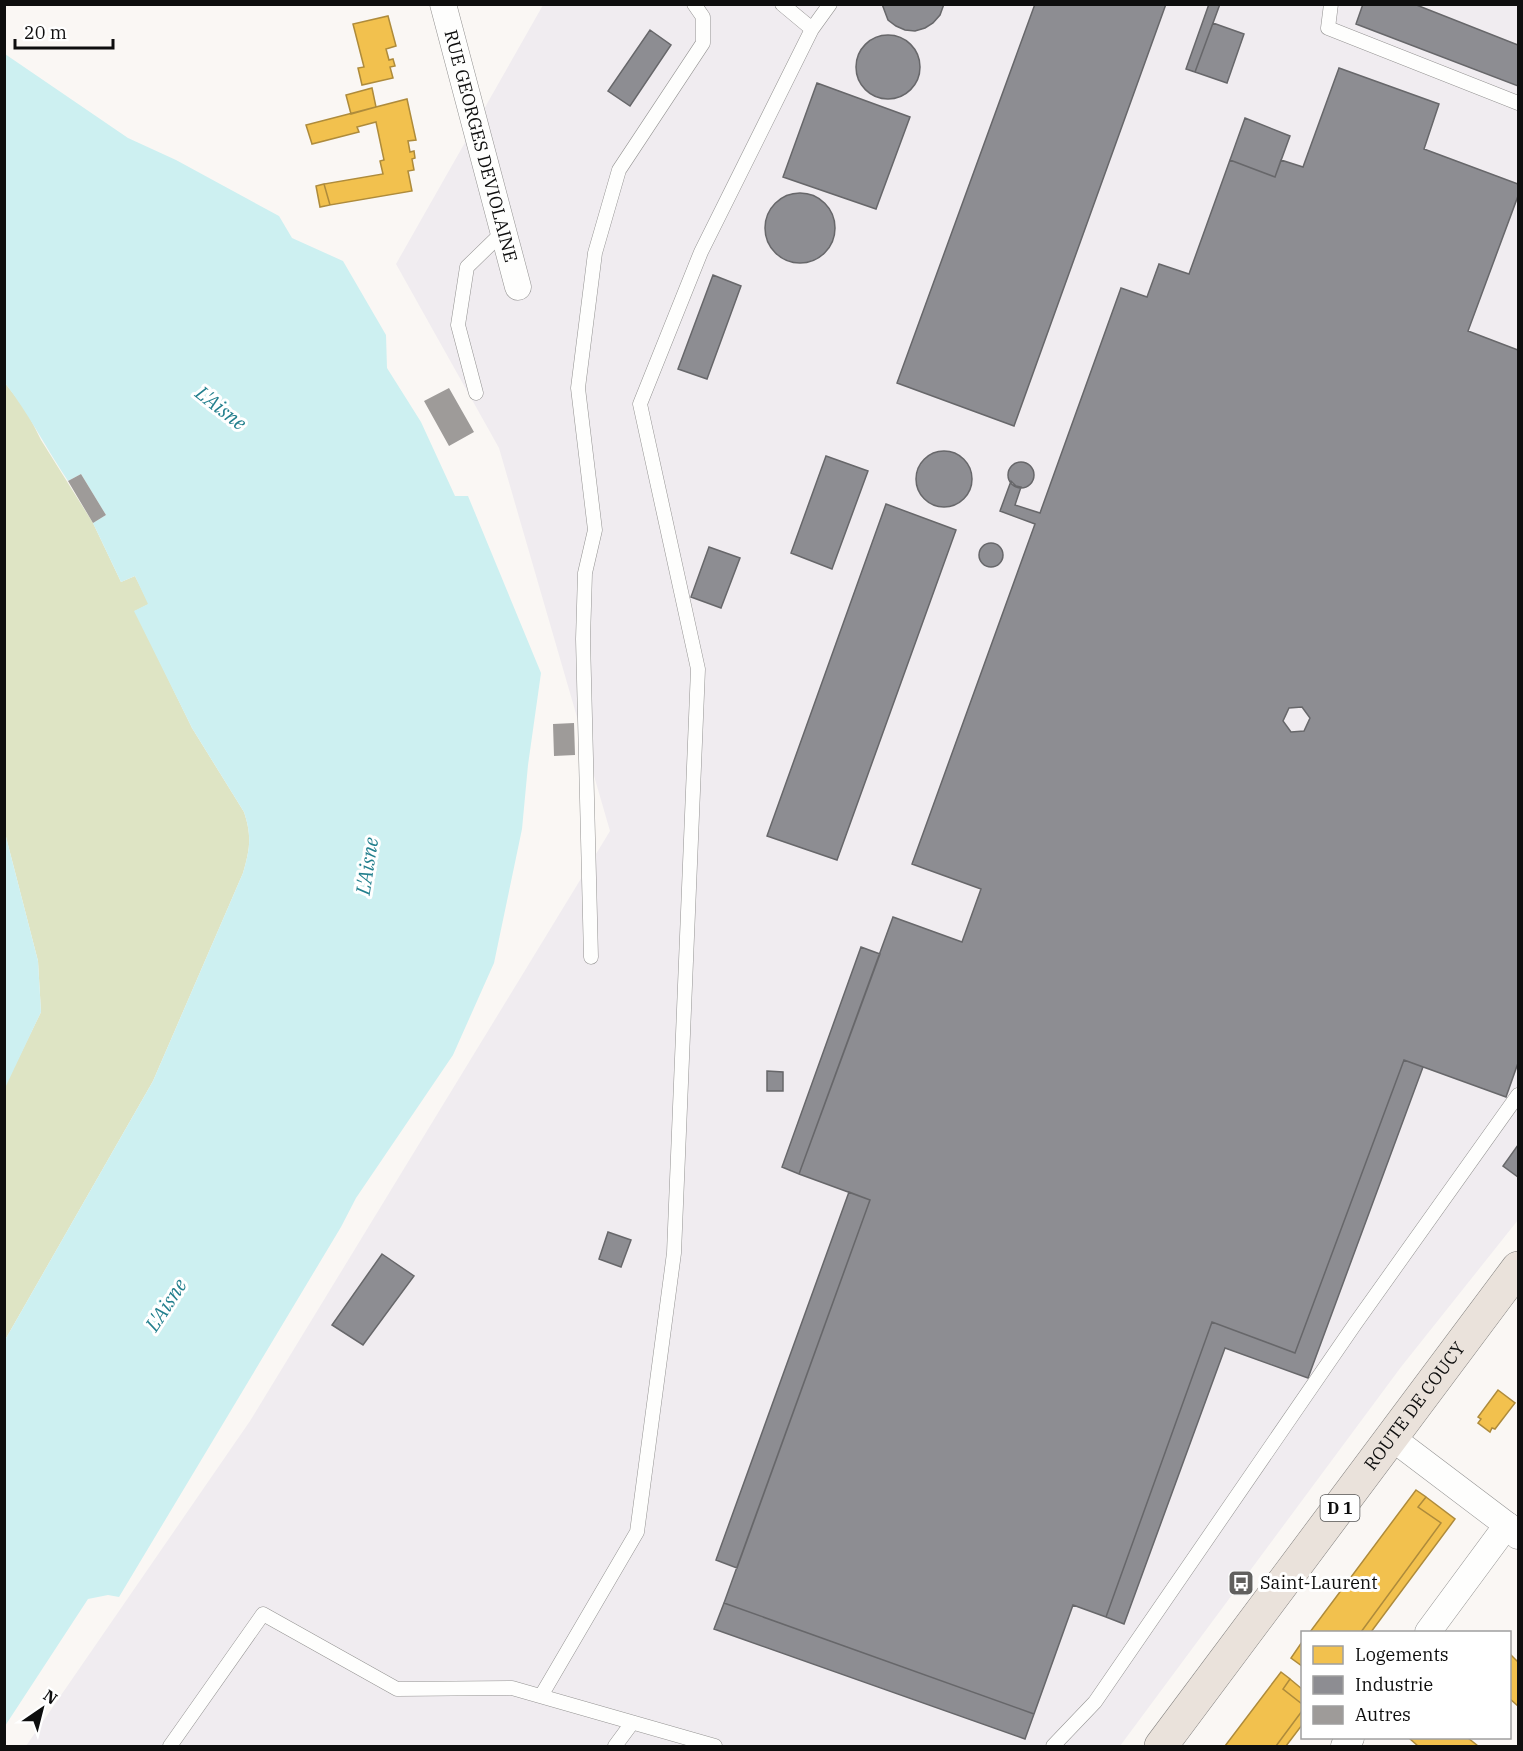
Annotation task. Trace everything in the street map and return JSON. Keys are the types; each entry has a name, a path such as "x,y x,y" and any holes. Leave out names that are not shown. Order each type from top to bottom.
{"main road":[{"name":"ROUTE DE COUCY","path":"1161,1746 1518,1269"}],"street":[{"name":"RUE GEORGES DEVIOLAINE","path":"443,4 518,287"},
{"path":"1392,1438 1513,1531 1429,1631"}],"lane":[{"path":"591,957 583,639 585,573 595,530 578,388 595,253 619,170 703,43 703,17 694,4"},
{"path":"782,4 812,29"},
{"path":"541,1696 637,1532 674,1253 698,669 640,404 701,252 812,29 831,4"},
{"path":"1331,4 1328,28 1518,103"},
{"path":"476,393 458,325 467,267 503,232"},
{"path":"1053,1746 1095,1702 1355,1324 1518,1095"},
{"path":"170,1746 263,1614 397,1689 512,1688 715,1746"},
{"path":"615,1746 632,1723"}],"shaded area":[{"path":"543,5 1518,5 1518,1220 1401,1367 1120,1746 26,1746 250,1421 610,831 499,448 396,264"}],"green space":[{"path":"5,383 26,410 41,440 93,523 121,582 135,576 149,604 135,611 192,728 244,812 249,843 243,873 153,1081 5,1340 4,1088 41,1012 38,961 5,833"}],"water":[{"name":"L'Aisne","path":"5,54 128,138 176,160 279,216 292,238 343,261 386,335 387,368 421,422 455,496 468,496 541,673 522,829 494,963 453,1055 356,1198 341,1227 119,1597 108,1595 88,1599 5,1726 5,1340 153,1081 243,873 249,842 244,812 192,728 134,611 148,604 135,576 121,582 93,523 106,515 81,474 68,481 5,383"},
{"path":"5,833 38,961 41,1012 5,1088"}],"building: Logements":[{"path":"388,16 396,46 386,49 389,60 393,59 395,66 390,67 393,78 362,85 358,68 364,67 353,24"},
{"path":"372,88 376,107 351,114 346,95"},
{"path":"407,99 416,140 408,141 410,152 414,151 415,158 412,159 414,170 408,171 412,191 330,205 324,184 383,174 380,161 384,160 376,122 357,127 359,132 312,144 306,125"},
{"path":"324,184 330,205 320,207 316,186"},
{"path":"1498,1390 1515,1403 1495,1429 1492,1428 1490,1432 1478,1423 1481,1419 1478,1417"},
{"path":"1416,1490 1426,1497 1418,1507 1441,1523 1362,1631 1311,1631"},
{"path":"1426,1497 1455,1519 1372,1631 1362,1631 1441,1523 1418,1507"},
{"path":"1301,1643 1301,1665 1291,1658"},
{"path":"1511,1655 1518,1662 1518,1706 1511,1700"},
{"path":"1281,1672 1290,1679 1283,1689 1301,1703 1301,1712 1276,1746 1225,1746"},
{"path":"1290,1679 1301,1688 1301,1703 1283,1689"},
{"path":"1301,1712 1301,1726 1286,1746 1276,1746"},
{"path":"1410,1739 1469,1739 1478,1746 1418,1746"}],"building: Industrie":[{"path":"882,4 944,4 940,15 933,23 915,31 905,30 888,20"},
{"path":"1035,4 1166,4 1014,426 897,383"},
{"path":"1209,4 1220,4 1195,72 1186,69"},
{"path":"1363,4 1414,4 1518,45 1518,86 1356,24"},
{"path":"1213,23 1244,34 1227,83 1195,72"},
{"path":"650,30 671,45 630,106 608,91"},
{"path":"882,35 894,35 911,44 918,55 920,67 918,79 911,90 894,99 882,99 870,94 861,85 856,73 856,61 861,49 870,40"},
{"path":"1339,68 1439,104 1424,149 1518,184 1518,196 1468,331 1518,350 1518,1063 1506,1097 1404,1060 1295,1353 1212,1322 1106,1617 1073,1605 1034,1714 724,1603 870,1200 799,1174 893,917 962,942 981,889 912,864 1035,524 1000,511 1011,481 1021,487 1015,505 1040,513 1121,288 1147,297 1159,264 1189,274 1230,160 1275,177 1281,160 1303,167","holes":["1302,707 1310,718 1304,731 1291,732 1283,721 1289,708"]},
{"path":"817,83 910,117 876,209 783,177"},
{"path":"1245,118 1290,136 1275,177 1230,160"},
{"path":"793,193 807,193 820,199 829,208 835,221 833,241 825,253 807,263 793,263 780,257 771,248 765,235 765,221 771,208 780,199"},
{"path":"713,275 741,286 707,379 678,369"},
{"path":"938,451 950,451 960,455 968,463 972,479 968,495 960,503 950,507 938,507 928,503 920,495 916,485 916,473 920,463 928,455"},
{"path":"826,456 868,471 832,569 791,553"},
{"path":"1021,462 1030,466 1034,475 1030,484 1021,488 1012,484 1008,475 1012,466"},
{"path":"886,504 956,530 837,860 767,836"},
{"path":"991,543 996,544 1002,550 1002,560 996,566 991,567 986,566 980,560 979,555 980,550 986,544"},
{"path":"709,547 740,558 721,608 691,597"},
{"path":"861,947 880,954 799,1174 782,1167"},
{"path":"1404,1060 1423,1067 1308,1378 1225,1348 1124,1624 1106,1617 1212,1322 1295,1353"},
{"path":"767,1071 783,1072 783,1091 767,1091"},
{"path":"1518,1145 1518,1177 1503,1166"},
{"path":"849,1192 870,1200 737,1568 716,1560"},
{"path":"608,1232 631,1240 621,1267 599,1259"},
{"path":"382,1254 414,1276 363,1345 332,1325"},
{"path":"724,1603 1034,1714 1025,1739 714,1629"}],"building: Autres":[{"path":"449,388 474,432 449,446 424,401"},
{"path":"81,474 106,515 93,523 68,481"},
{"path":"574,723 575,755 554,756 553,724"}],"place":[{"name":"Saint-Laurent","path":"1241,1583"}]}
